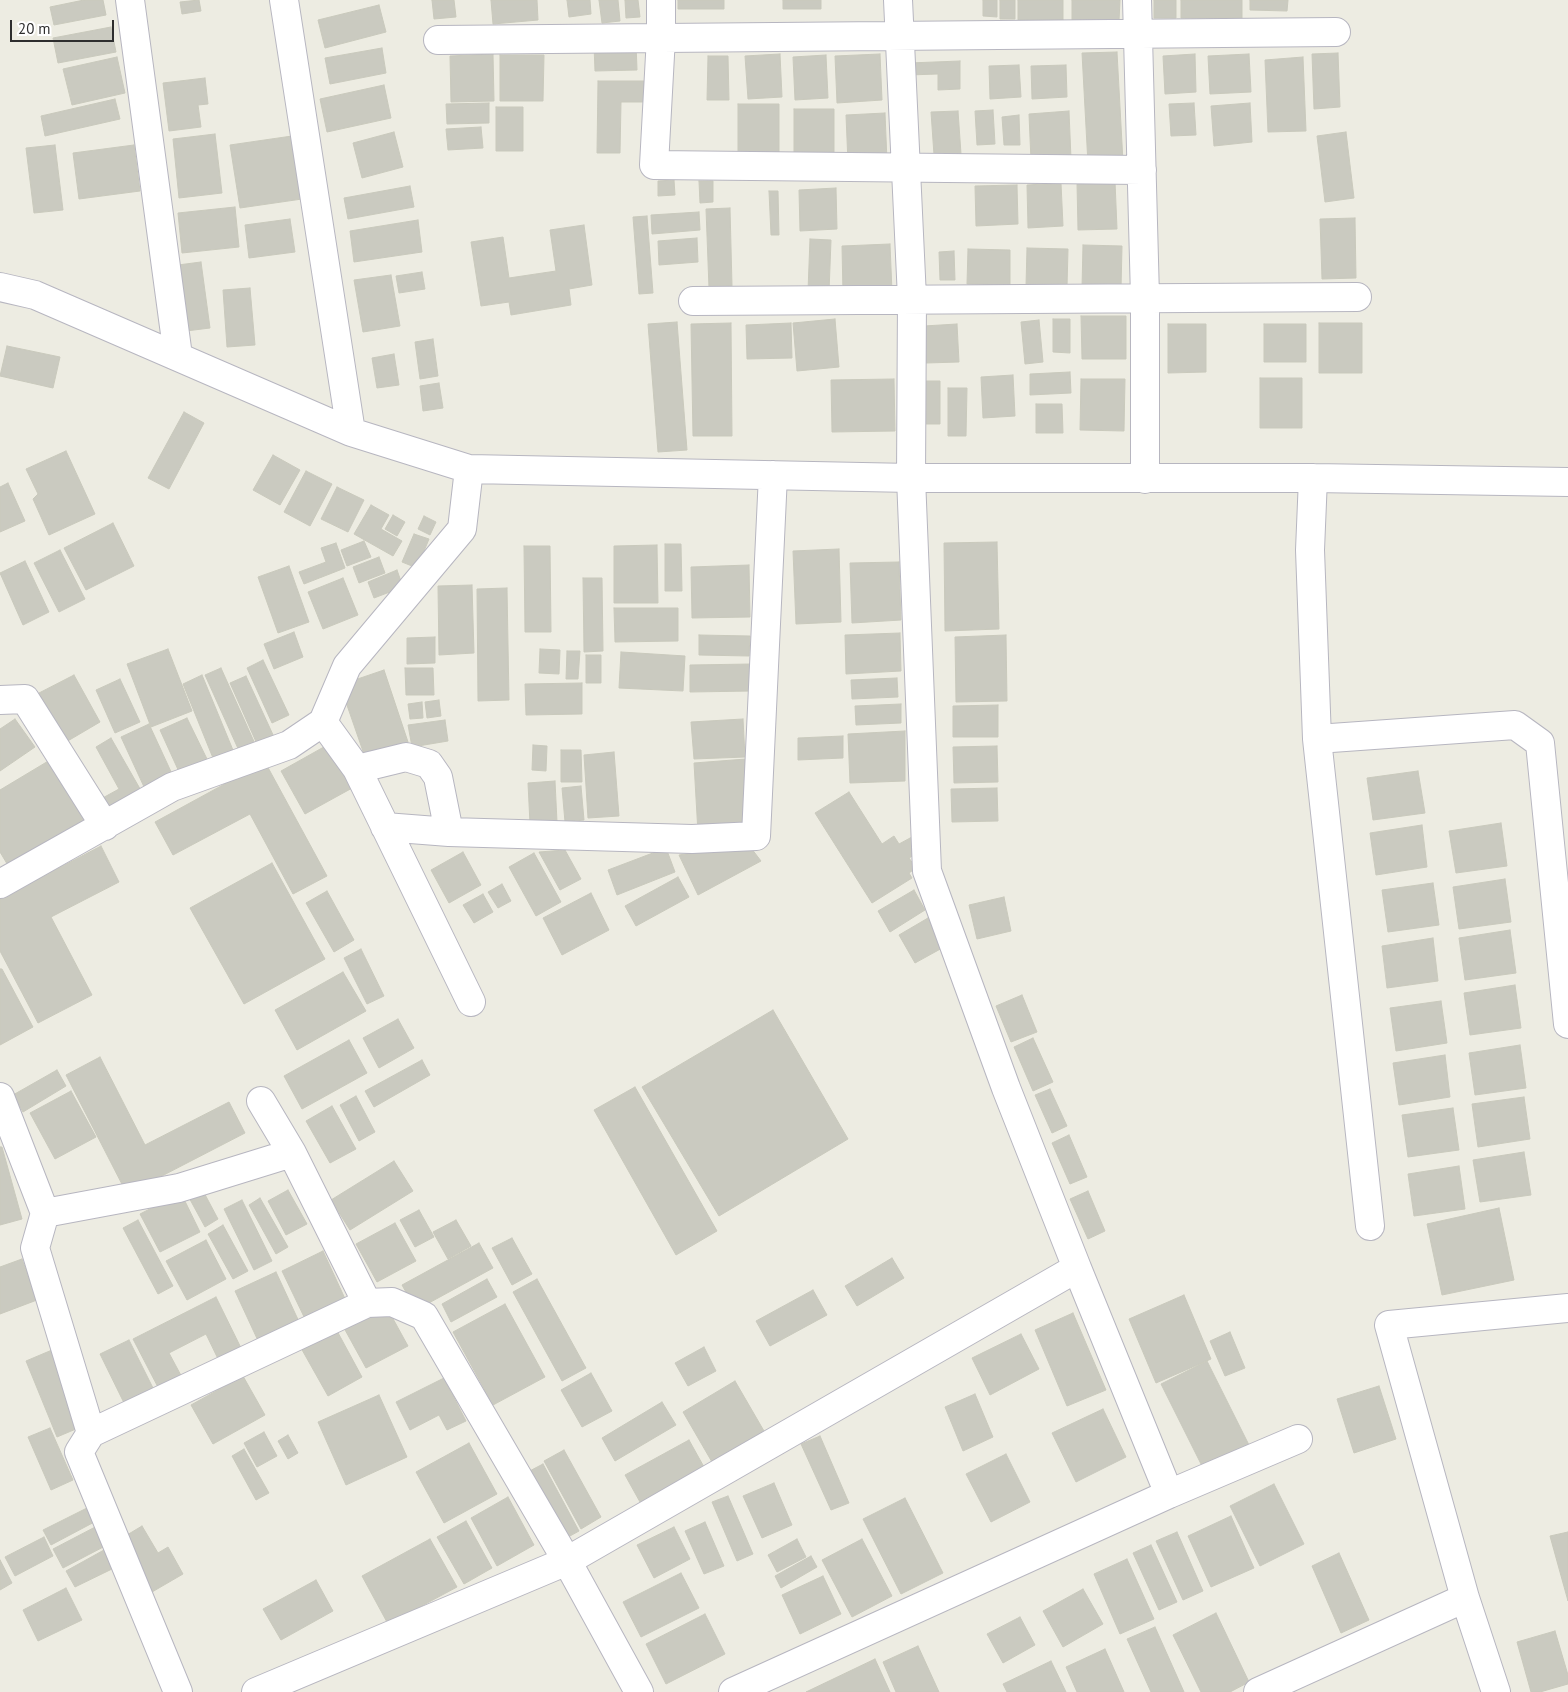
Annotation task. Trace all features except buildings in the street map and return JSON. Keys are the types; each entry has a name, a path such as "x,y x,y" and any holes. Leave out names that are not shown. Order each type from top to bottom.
{"street":[{"path":"130,0 178,356"},
{"path":"284,0 351,432"},
{"path":"660,0 661,38 654,165 1142,170"},
{"path":"898,0 904,168 912,298 910,478 928,871 1006,1088 1169,1494"},
{"path":"1138,0 1145,297 1145,479"},
{"path":"438,40 1336,32"},
{"path":"0,287 36,295 351,432 469,469 910,478 1313,478 1568,482"},
{"path":"693,301 912,298 1357,297"},
{"path":"0,884 172,787 289,745 323,722 347,666 462,529 469,469"},
{"path":"386,827 449,832 692,839 756,836 773,475"},
{"path":"1313,478 1310,550 1316,740 1370,1226"},
{"path":"0,700 25,699 105,826"},
{"path":"323,722 357,769 471,1002"},
{"path":"1316,740 1515,725 1540,743 1568,1024"},
{"path":"357,769 406,757 429,764 438,777 449,832"},
{"path":"0,1098 45,1213 35,1248 91,1433"},
{"path":"261,1101 292,1153 367,1303"},
{"path":"45,1213 179,1188 292,1153"},
{"path":"256,1692 566,1561 1077,1268"},
{"path":"178,1692 79,1452 91,1433 367,1303 392,1302 424,1316 566,1561 639,1692"},
{"path":"1496,1692 1465,1598 1389,1325 1568,1308"},
{"path":"733,1692 1169,1494 1298,1439"},
{"path":"1258,1692 1465,1598"}]}
